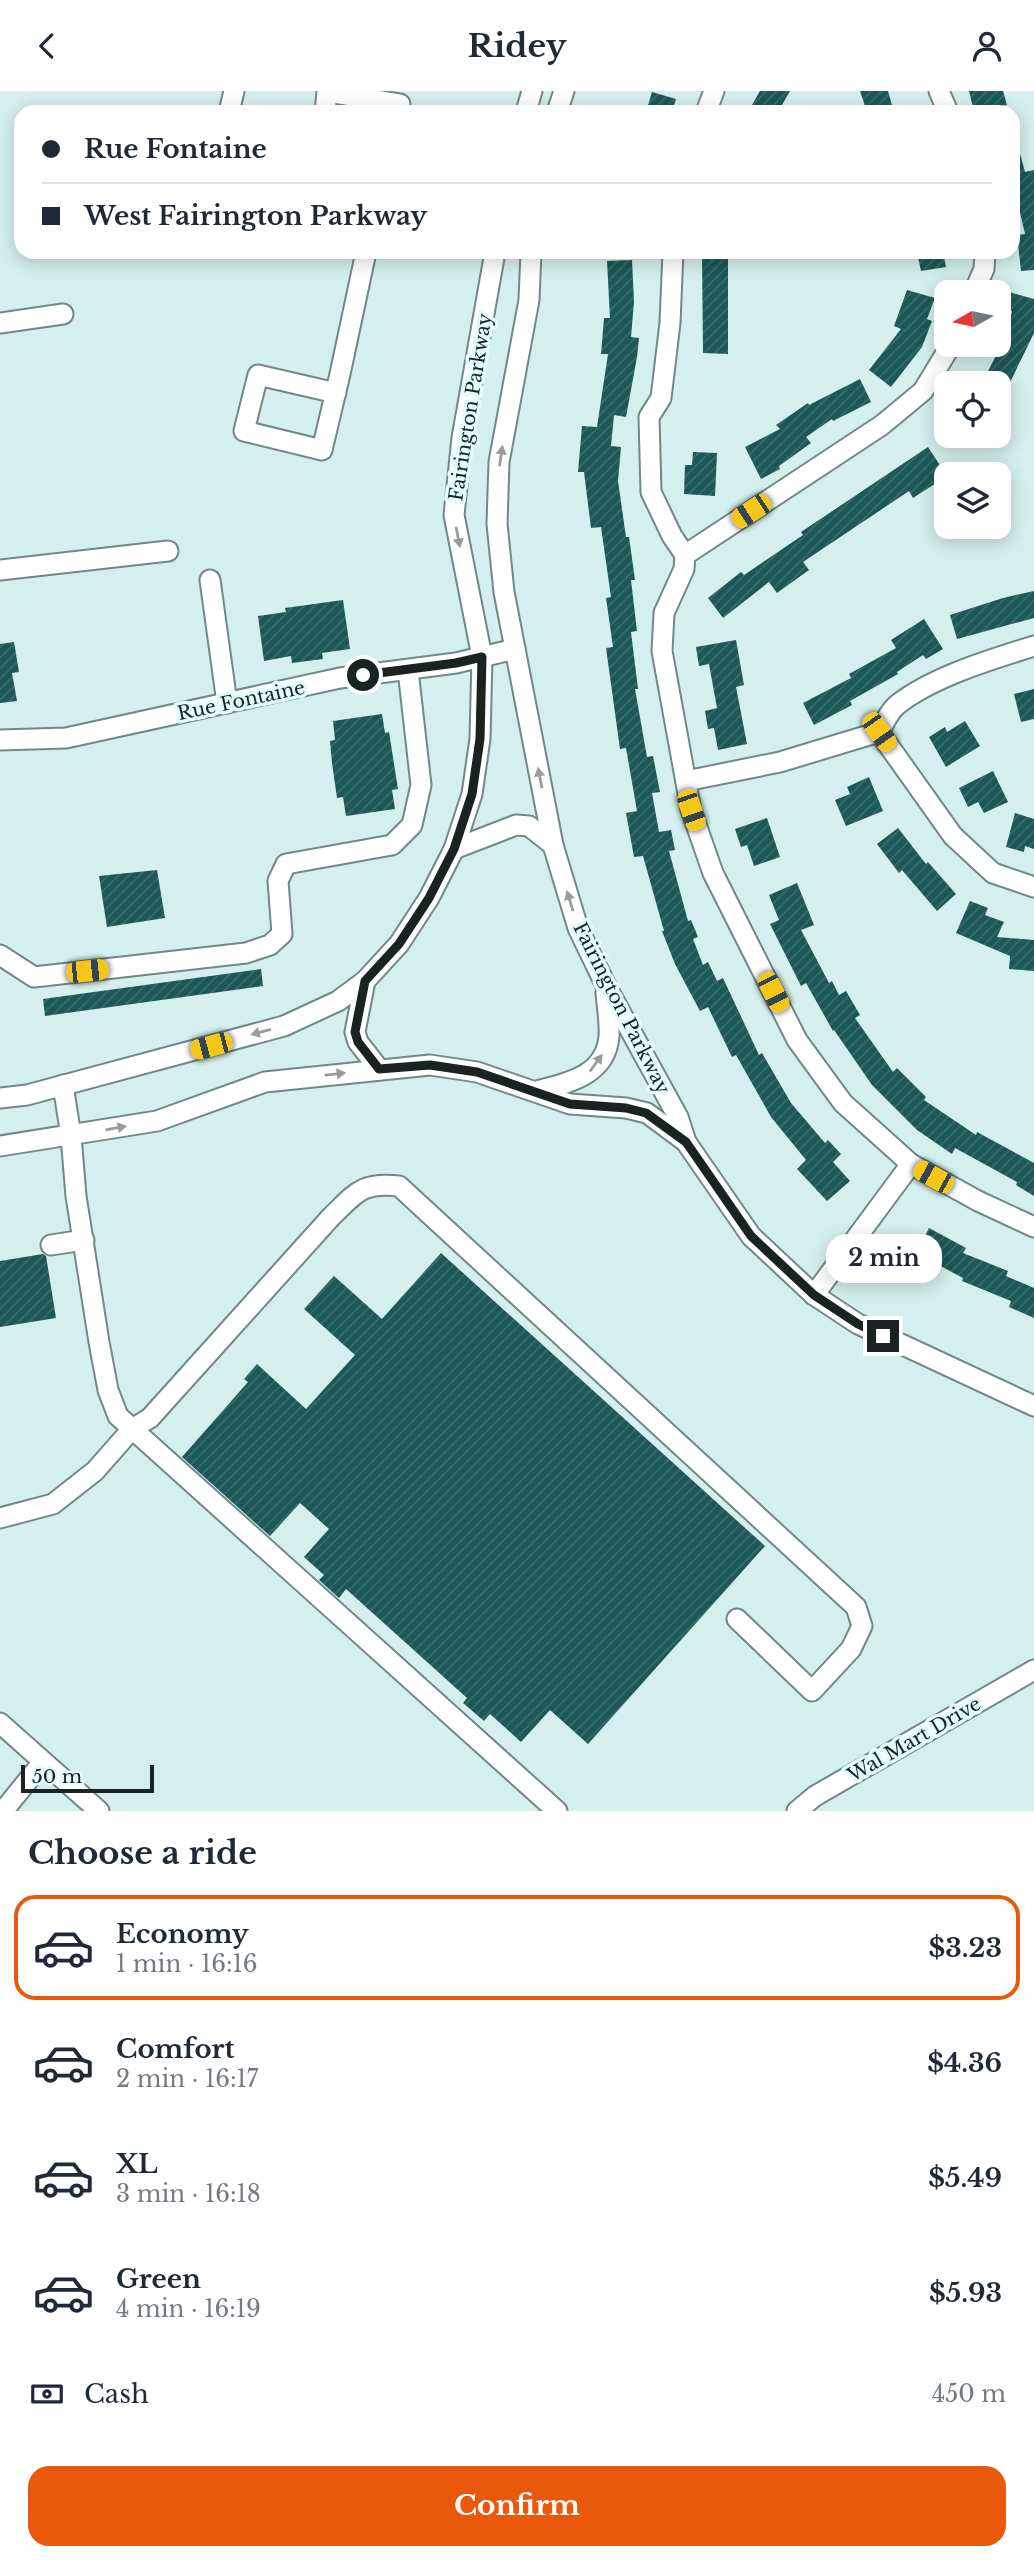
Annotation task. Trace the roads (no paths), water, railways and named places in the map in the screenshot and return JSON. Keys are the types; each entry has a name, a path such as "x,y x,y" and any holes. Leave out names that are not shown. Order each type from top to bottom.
{"street":[{"path":"326,105 327,92 386,105"},
{"path":"336,393 258,375 244,431 322,450 336,393 365,259"},
{"name":"Fairington Parkway","path":"0,1098 27,1095 284,1026 338,1001 365,981 399,944 429,898 454,849 472,794 480,739 482,657 454,515 462,438 494,259"},
{"name":"Fairington Parkway","path":"531,259 529,300 499,475 498,537 503,592 553,845 578,928 606,986 678,1117 686,1142"},
{"path":"673,259 670,323 661,398 649,417 651,492 672,536 685,555 684,569 664,613 662,651 691,810 713,873 797,1040 842,1103 911,1164 978,1201 1034,1227"},
{"path":"979,280 985,259"},
{"path":"0,323 63,314"},
{"path":"685,555 882,425 923,391 944,357"},
{"path":"0,570 168,551"},
{"path":"210,580 227,703"},
{"path":"686,781 780,762 879,732 895,706 926,688 984,661 1034,646"},
{"name":"Rue Fontaine","path":"0,740 66,738 340,678 456,663 515,649"},
{"path":"0,955 34,977 246,953 270,945 282,934 278,881 286,864 393,845 412,825 421,785 408,670"},
{"path":"879,732 953,836 993,873 1034,887"},
{"path":"454,849 516,825 529,826 553,845"},
{"path":"365,981 355,1032 358,1042 379,1069"},
{"path":"537,1091 587,1075 600,1060 609,1038 606,986"},
{"path":"0,1146 157,1121 265,1082 430,1065 477,1072 570,1104 626,1108 646,1113 686,1142 751,1236 814,1295 858,1324 1034,1406"},
{"path":"63,1085 76,1196 107,1390 118,1416 557,1811"},
{"path":"814,1295 911,1164"},
{"path":"0,1518 53,1504 95,1471 132,1429 150,1418 331,1217 360,1189 380,1184 399,1186 856,1607 862,1626 851,1649 812,1691 737,1619"},
{"path":"51,1245 84,1240"},
{"name":"Wal Mart Drive","path":"797,1811 839,1782 1034,1670"},
{"path":"0,1723 99,1811"},
{"path":"3,1811 43,1762"}]}
